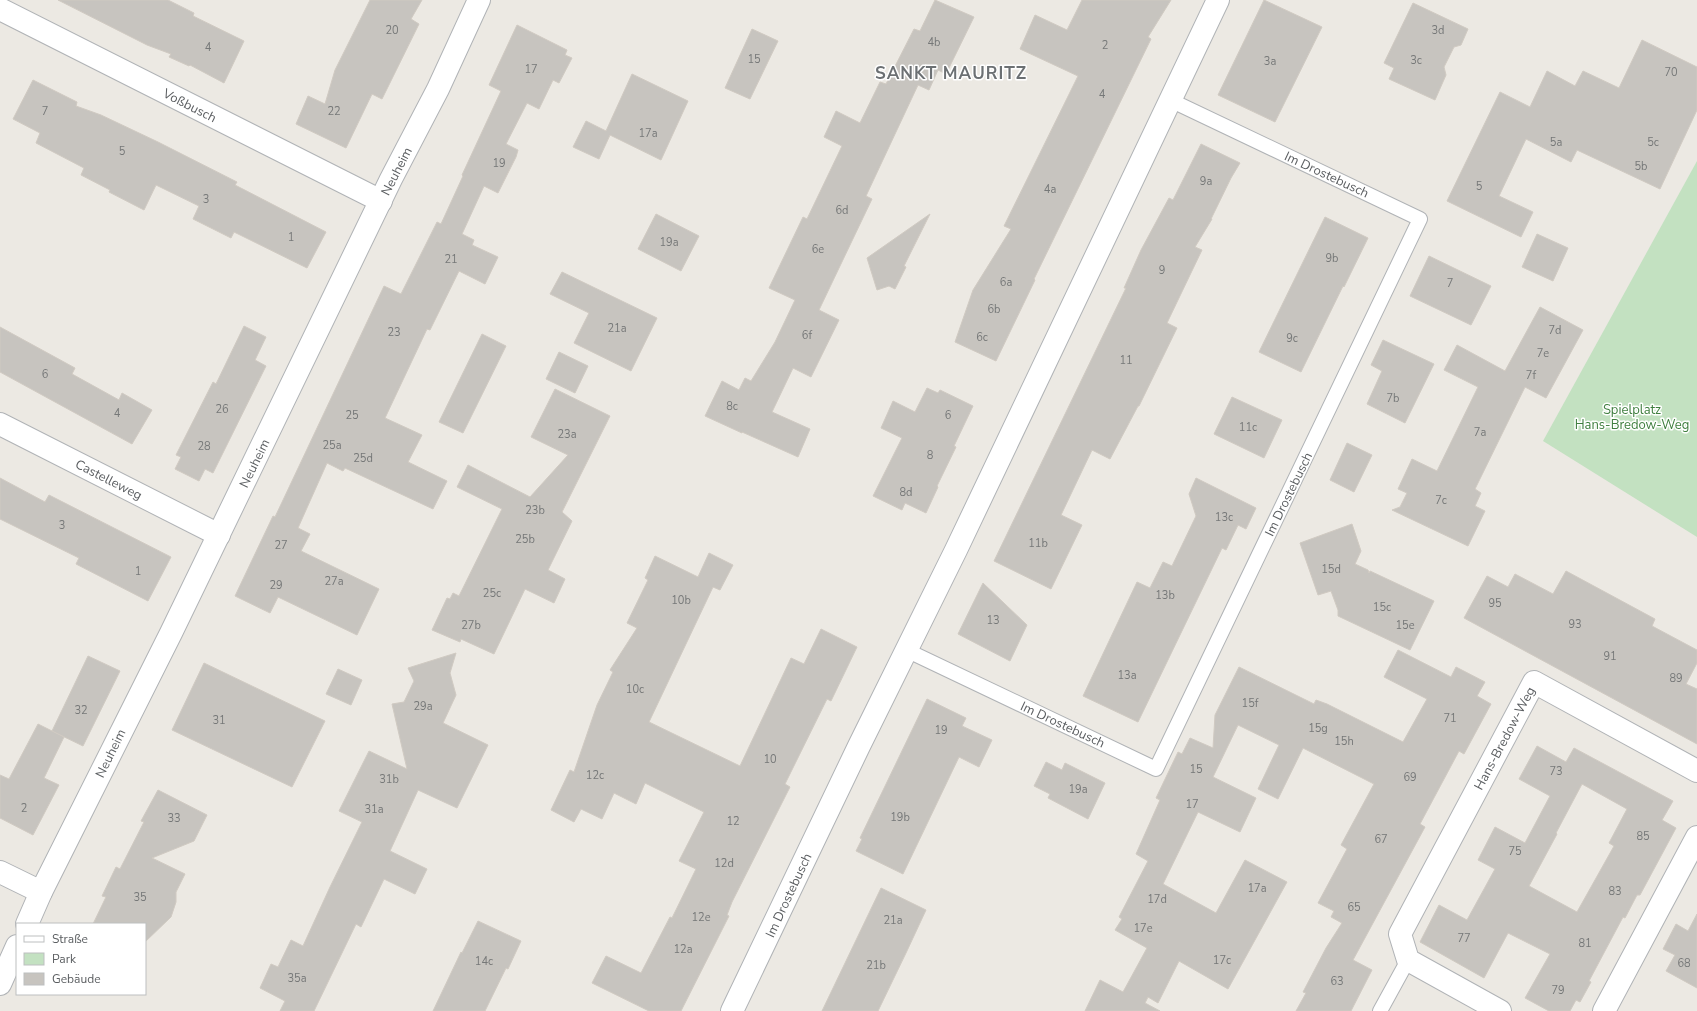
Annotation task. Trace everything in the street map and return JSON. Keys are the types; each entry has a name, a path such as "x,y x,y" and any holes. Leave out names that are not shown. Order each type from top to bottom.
{"street":[{"name":"Neuheim","path":"27,923 41,892 219,535 381,201 438,89 479,0"},
{"name":"Im Drostebusch","path":"732,1011 906,650 956,550 1218,0"},
{"name":"Voßbusch","path":"0,9 381,201"},
{"name":"Castelleweg","path":"0,424 219,535"},
{"name":"Hans-Bredow-Weg","path":"1408,960 1400,934 1534,682 1697,771"},
{"path":"1604,1011 1697,837"},
{"path":"0,872 41,892"},
{"path":"0,984 16,948"},
{"path":"1408,960 1500,1011"}],"lane":[{"name":"Im Drostebusch","path":"906,650 1156,769 1420,219 1170,100"},
{"path":"1380,1011 1408,960"}],"green space":[{"name":"Spielplatz Hans-Bredow-Weg","path":"1697,161 1697,537 1543,441"}],"building":[{"path":"58,0 168,0 194,13 193,16 244,41 224,83 190,65 189,66 169,57 171,54 147,45"},
{"path":"370,0 422,0 411,19 419,24 382,99 372,94 346,148 296,124 308,96 325,104 335,70"},
{"path":"935,0 974,17 946,74 938,70 929,90 918,85 866,196 872,199 819,310 839,320 811,377 793,368 772,412 810,429 798,457 705,416 722,381 739,390 745,378 751,381 775,342 795,300 769,288 803,217 807,219 842,146 824,137 836,111 860,123 880,82 886,84 914,29 920,31"},
{"path":"1082,0 1171,0 1148,37 1151,39 1034,279 1035,280 996,361 955,342 973,290 1011,229 1004,226 1078,76 1020,49 1035,15 1067,30"},
{"path":"1264,0 1322,27 1275,122 1218,95"},
{"path":"1413,3 1468,29 1461,45 1454,47 1444,67 1446,75 1435,100 1389,79 1394,68 1384,63"},
{"path":"517,25 567,50 565,55 572,58 559,83 553,80 539,109 527,103 506,144 518,150 516,157 498,193 484,186 462,234 474,240 472,245 498,257 485,284 459,271 430,330 427,329 385,418 422,435 408,462 447,481 433,509 345,468 343,471 327,463 298,528 310,534 301,551 379,589 357,635 278,597 270,613 235,596 273,516 275,517 384,286 401,294 437,222 441,224 501,91 489,85"},
{"path":"752,29 778,41 750,99 725,88"},
{"path":"1642,40 1697,67 1697,110 1660,189 1577,150 1571,162 1526,139 1499,196 1533,212 1521,237 1447,201 1500,92 1530,107 1547,71 1575,86 1583,71 1619,88"},
{"path":"632,74 688,101 661,160 610,135 599,159 573,147 586,121 606,131"},
{"path":"33,80 77,102 76,106 101,115 237,182 235,185 326,232 307,268 234,232 231,238 193,219 199,206 156,185 144,210 109,192 110,190 81,175 84,168 36,143 40,133 13,119"},
{"path":"1201,144 1240,163 1231,178 1212,219 1195,247 1202,250 1167,323 1177,328 1139,406 1110,459 1092,450 1061,515 1082,525 1051,589 994,561 1126,288 1124,288 1141,250 1169,198 1173,200"},
{"path":"656,214 699,236 681,271 638,249"},
{"path":"930,214 904,266 906,267 895,289 889,286 877,290 867,258"},
{"path":"1325,217 1368,238 1301,372 1259,352"},
{"path":"1537,234 1568,248 1553,281 1522,267"},
{"path":"1429,256 1491,286 1471,325 1410,296"},
{"path":"562,272 657,318 631,371 574,343 589,313 550,294"},
{"path":"1540,307 1583,330 1546,398 1525,387 1475,489 1481,493 1475,506 1485,511 1468,546 1392,510 1400,507 1407,493 1398,489 1412,459 1437,471 1478,387 1444,370 1457,345 1505,371"},
{"path":"244,326 266,337 255,360 266,366 213,473 205,469 199,481 175,469 181,457 176,455 213,382 216,384"},
{"path":"0,327 75,368 72,374 119,400 122,393 152,410 132,444 0,372"},
{"path":"482,334 506,346 463,433 439,422"},
{"path":"1383,340 1434,364 1405,423 1367,404 1382,371 1371,365"},
{"path":"559,352 588,366 575,393 546,379"},
{"path":"927,388 938,393 940,390 973,406 954,446 956,447 926,513 905,503 902,510 873,496 902,438 881,428 893,401 915,412"},
{"path":"555,389 610,416 562,512 572,521 548,570 565,579 554,603 525,589 494,654 461,639 460,642 432,630 447,598 450,599 453,593 459,596 502,509 457,487 468,465 530,497 568,455 531,437"},
{"path":"1232,397 1282,420 1264,458 1214,434"},
{"path":"1347,443 1372,455 1354,492 1330,480"},
{"path":"0,478 45,502 49,495 171,557 148,601 76,564 79,558 0,519"},
{"path":"1196,478 1256,508 1246,529 1238,525 1226,550 1222,548 1138,722 1083,696 1137,582 1150,588 1163,562 1172,566 1196,516 1189,494"},
{"path":"1352,524 1361,551 1355,564 1368,570 1369,573 1370,571 1434,601 1410,650 1338,616 1338,610 1331,591 1318,595 1300,543"},
{"path":"709,553 733,565 720,590 713,587 649,722 740,766 791,658 804,664 821,629 857,647 831,701 827,699 785,784 790,787 732,902 727,915 729,916 681,1011 649,1011 592,983 606,956 641,973 670,917 672,918 696,869 679,861 704,812 645,783 636,804 614,793 602,819 581,809 574,822 551,810 570,770 574,772 597,705 613,672 610,670 637,628 627,623 648,580 645,578 655,556 698,577"},
{"path":"1566,571 1655,619 1652,626 1697,650 1697,663 1686,684 1697,689 1697,744 1464,618 1487,576 1508,587 1515,574 1553,594"},
{"path":"983,583 1027,625 1010,661 958,634"},
{"path":"1398,650 1451,677 1456,667 1485,682 1477,696 1491,704 1464,754 1459,751 1420,824 1425,827 1353,960 1372,970 1351,1011 1296,1011 1306,993 1303,992 1326,948 1342,923 1331,917 1334,911 1318,903 1347,849 1341,845 1374,784 1303,748 1278,799 1258,789 1279,745 1238,725 1213,777 1256,798 1240,832 1198,812 1163,884 1216,913 1245,860 1287,882 1228,989 1179,961 1158,1003 1148,997 1145,1003 1160,1011 1085,1011 1100,980 1123,992 1147,948 1115,930 1122,919 1119,917 1148,861 1136,854 1160,800 1156,798 1178,752 1182,754 1190,738 1213,748 1215,715 1239,667 1314,704 1316,700 1327,704 1403,742 1427,699 1384,677"},
{"path":"456,653 450,673 456,695 443,723 488,745 457,808 418,790 390,851 427,869 415,894 384,879 361,927 356,924 314,1011 280,1011 285,1001 260,988 271,964 278,967 291,940 303,946 362,822 339,811 369,751 407,769 392,704 404,702 414,681 408,668"},
{"path":"88,656 120,671 83,746 52,731"},
{"path":"204,663 325,721 292,787 172,730"},
{"path":"338,669 362,680 351,705 326,694"},
{"path":"927,699 966,718 962,726 992,740 979,767 959,757 903,874 856,851 862,839 860,838"},
{"path":"38,724 64,737 44,778 59,785 33,835 0,818 0,775 9,779"},
{"path":"1537,746 1566,762 1574,748 1673,801 1662,820 1676,828 1640,895 1637,895 1625,918 1623,917 1589,981 1591,982 1580,1002 1576,1000 1570,1011 1549,1011 1525,998 1550,954 1508,933 1484,978 1420,942 1439,905 1467,920 1495,869 1478,860 1495,827 1525,843 1550,796 1519,779","holes":["1582,784 1627,809 1609,843 1614,846 1577,912 1529,886"]},
{"path":"1046,762 1062,770 1065,763 1105,783 1088,819 1048,798 1050,794 1034,786"},
{"path":"158,790 207,815 194,841 152,858 185,874 176,892 176,902 171,917 146,941 146,923 93,923 106,897 102,896 116,867 120,869 144,822 141,821"},
{"path":"881,888 926,910 906,953 878,1011 822,1011"},
{"path":"1697,914 1697,988 1666,971 1675,955 1663,949 1676,924 1688,931"},
{"path":"478,921 521,941 508,969 506,968 485,1011 433,1011 461,952 462,953"}],"district":[{"name":"SANKT MAURITZ","path":"951,73"}]}
